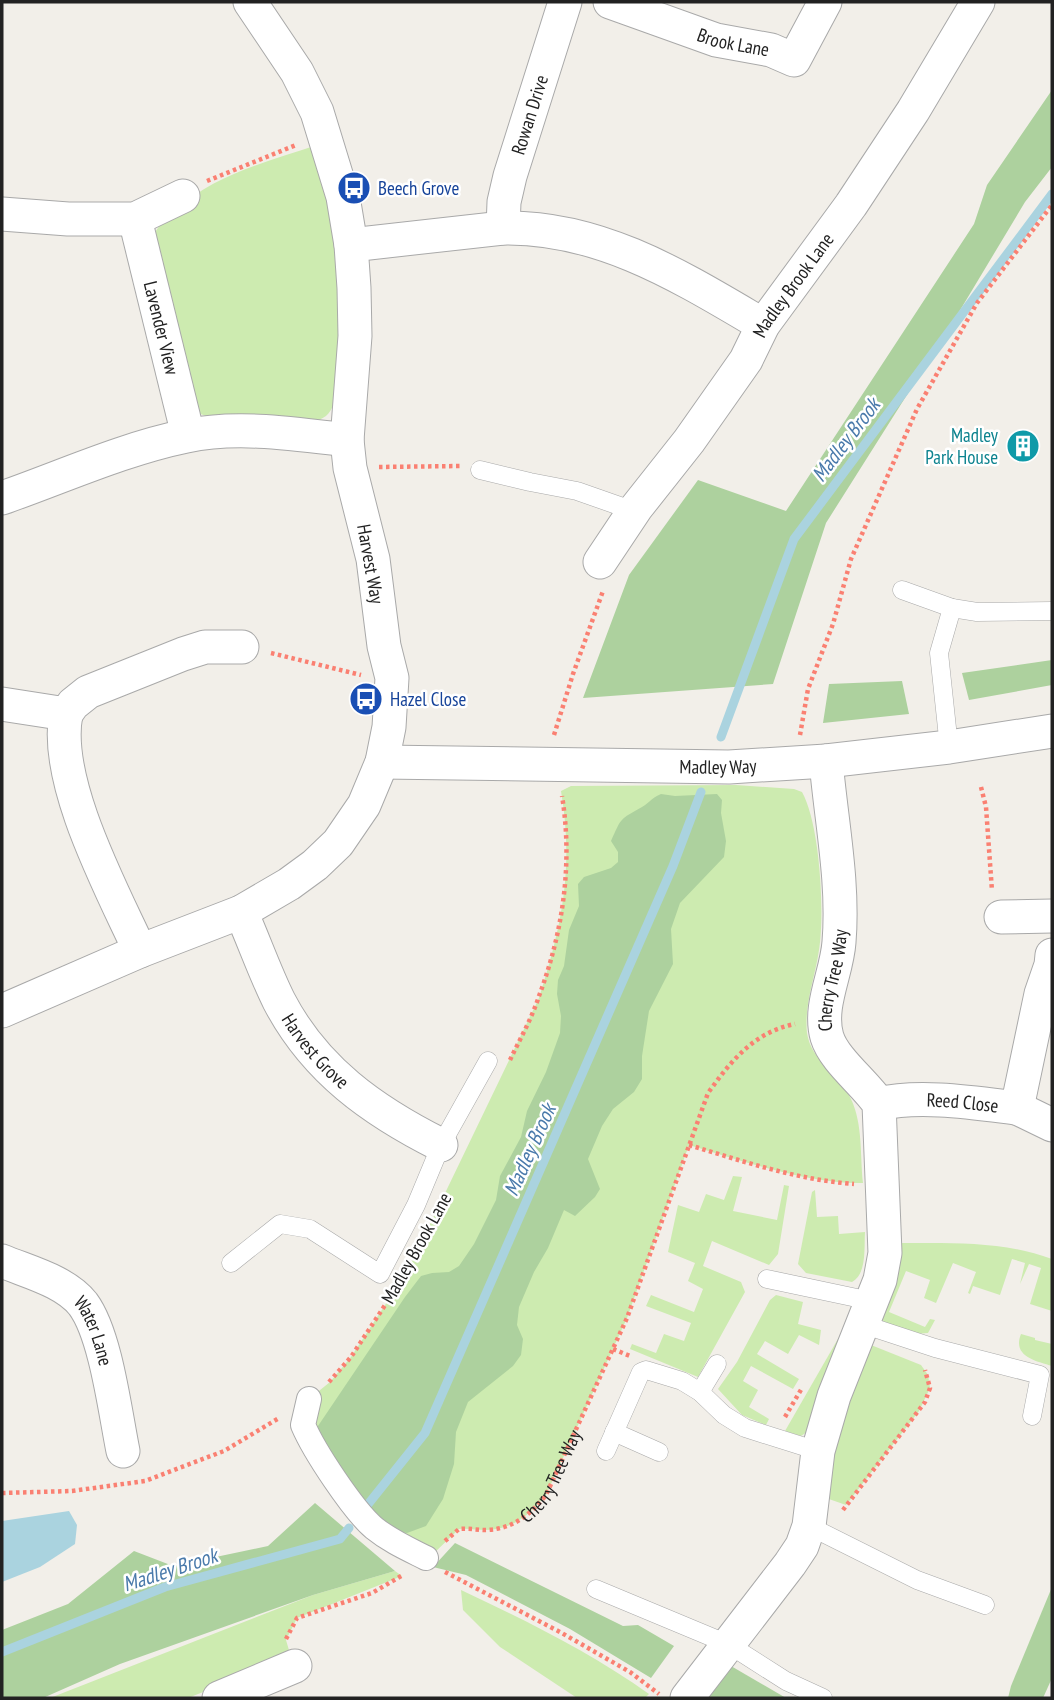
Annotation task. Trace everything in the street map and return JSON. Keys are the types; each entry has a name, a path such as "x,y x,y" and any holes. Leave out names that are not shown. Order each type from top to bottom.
{"street":[{"name":"Harvest Way","path":"2,1011 140,951 241,912 289,884 315,865 338,843 365,805 382,762 389,727 392,678 384,646 373,559 349,454 355,336 351,245 343,197 317,112 297,72 250,2"},
{"name":"Rowan Drive","path":"503,228 504,202 510,176 565,2"},
{"name":"Brook Lane","path":"610,2 716,40 771,50 794,60 825,2"},
{"name":"Madley Brook Lane","path":"600,562 634,511 689,441 738,370 764,325 858,195 913,111 973,3"},
{"path":"2,214 68,219 135,219 183,196"},
{"name":"Lavender View","path":"135,219 188,435"},
{"path":"351,245 503,228 557,232 593,240 639,256 764,325"},
{"path":"2,498 125,454 188,435 230,432 307,435 349,454"},
{"path":"140,951 101,867 78,809 64,741 66,714 73,704 88,692 183,654 205,647 242,647"},
{"path":"2,704 66,714"},
{"name":"Madley Way","path":"382,762 716,767 811,762 948,747 1052,731"},
{"name":"Cherry Tree Way","path":"811,762 836,856 839,932 824,1018 826,1029 832,1048 879,1104"},
{"name":"Harvest Grove","path":"241,912 279,1000 293,1024 324,1064 344,1085 394,1119 441,1145"},
{"path":"1001,917 1052,916"},
{"name":"Reed Close","path":"879,1104 895,1100 973,1102 1017,1108 1052,955"},
{"path":"687,1698 790,1564 802,1546 809,1526 818,1451 834,1396 880,1280 886,1254 879,1104"},
{"path":"1017,1108 1052,1125"},
{"name":"Water Lane","path":"2,1261 59,1286 84,1305 106,1364 123,1451"},
{"path":"309,1399 303,1425 354,1506 373,1527 426,1558"},
{"path":"219,1698 295,1666"}],"lane":[{"path":"480,470 577,491 634,511"},
{"path":"902,590 952,608 977,612 1052,611"},
{"path":"948,747 939,653 952,608"},
{"path":"231,1264 281,1224 310,1229 380,1274 416,1205 441,1145 488,1061"},
{"path":"767,1279 867,1312 935,1348 1040,1375 1031,1416"},
{"path":"700,1392 717,1364"},
{"name":"Cherry Tree Way","path":"606,1451 641,1372 646,1370 682,1381 700,1392 732,1426 818,1451"},
{"path":"614,1432 659,1452"},
{"path":"809,1526 917,1580 985,1605"},
{"path":"596,1589 727,1644 786,1681 823,1698"}],"path":[{"path":"183,196 213,177 324,134"},
{"path":"811,762 808,689 833,624 851,559 918,409 977,303 1052,205"},
{"path":"349,454 457,465 480,470"},
{"path":"242,647 349,673 392,678"},
{"path":"981,786 986,807 993,908 1001,917"},
{"path":"509,1062 539,998 553,953 565,892 567,846 562,790"},
{"name":"Cherry Tree Way","path":"295,1666 286,1640 297,1618 372,1593 426,1558 458,1530 488,1530 510,1526 529,1514 546,1495 627,1318 708,1093 746,1047 780,1027 799,1023"},
{"path":"688,1145 741,1161 827,1181 882,1183"},
{"name":"Madley Brook Lane","path":"2,1493 72,1491 145,1481 224,1451 309,1399 330,1382 351,1357 395,1290"},
{"path":"773,1438 807,1379"},
{"path":"426,1558 453,1578 560,1632 630,1672 666,1698"}],"green space":[{"path":"1052,90 1052,167 1025,202 826,523 773,684 583,698 629,575 698,480 786,511 974,224 987,185"},
{"path":"317,145 342,283 334,403 331,411 312,422 206,416 198,413 154,234 176,210 207,187 242,170"},
{"path":"1052,660 1052,685 969,700 962,673"},
{"path":"902,681 909,714 823,723 829,684"},
{"path":"736,785 794,789 802,792 808,806 820,869 821,934 807,1012 807,1033 814,1052 846,1090 855,1109 863,1183 843,1183 799,1176 689,1145 627,1318 546,1495 527,1515 513,1524 486,1530 459,1529 432,1555 398,1544 304,1417 309,1399 330,1382 351,1357 408,1270 539,998 554,946 564,896 566,846 561,791 571,786"},
{"path":"661,794 717,794 722,800 721,813 726,841 724,857 680,903 671,929 673,964 649,1011 642,1056 642,1079 634,1092 613,1109 602,1126 588,1159 600,1189 575,1216 564,1210 548,1248 534,1272 519,1307 517,1325 523,1339 521,1355 513,1366 468,1402 456,1432 454,1464 443,1499 426,1526 407,1533 396,1532 359,1500 319,1440 318,1426 421,1276 449,1272 459,1266 474,1244 496,1200 500,1176 521,1137 527,1111 546,1072 560,1033 558,980 564,966 569,930 579,906 578,884 584,877 611,868 618,862 618,852 611,841 620,823"},
{"path":"733,1176 742,1177 733,1211 777,1220 784,1185 789,1186 778,1254 769,1265 712,1241 703,1266 741,1282 745,1292 698,1377 630,1349 632,1344 656,1353 664,1334 684,1341 691,1323 646,1306 651,1295 694,1312 703,1289 688,1281 695,1263 668,1252 678,1205 699,1212 706,1194 724,1200"},
{"path":"815,1190 817,1217 838,1216 839,1234 865,1232 862,1267 852,1282 806,1273 798,1264 812,1192"},
{"path":"902,1243 997,1246 1052,1259 1052,1311 1030,1304 1041,1268 1029,1264 1020,1284 1025,1263 1012,1259 1000,1295 973,1286 970,1294 968,1293 976,1272 953,1263 936,1303 924,1298 930,1280 906,1271 889,1312 925,1327 930,1319 935,1320 928,1333 896,1329 880,1318 897,1270"},
{"path":"776,1295 803,1302 798,1324 821,1330 819,1345 799,1335 788,1354 765,1341 757,1354 799,1379 793,1389 751,1366 743,1381 758,1390 749,1407 769,1419 766,1425 742,1415 718,1389 737,1362 770,1300"},
{"path":"854,1311 807,1432 801,1436 785,1431"},
{"path":"1021,1334 1052,1344 1052,1366 1032,1359 1022,1352 1019,1341"},
{"path":"866,1343 921,1365 928,1375 930,1388 919,1411 846,1505 826,1498 829,1463"},
{"path":"315,1503 395,1571 313,1595 120,1664 43,1698 2,1698 2,1630 68,1604 134,1551 173,1566 268,1546"},
{"path":"455,1543 623,1626 638,1625 674,1646 651,1678 570,1629 466,1575 433,1567"},
{"path":"395,1571 402,1576 297,1618 286,1640 291,1657 188,1698 50,1698 313,1595"},
{"path":"1052,1587 1052,1678 1043,1698 1008,1698 1011,1686"},
{"path":"461,1590 558,1638 649,1694 645,1698 577,1698 500,1647 463,1610"},
{"path":"731,1666 786,1698 706,1698"}],"water":[{"name":"Madley Brook","path":"69,1511 77,1525 75,1544 40,1567 2,1582 2,1521"}],"waterway":[{"name":"Madley Brook","path":"721,737 794,539 1052,194"},
{"name":"Madley Brook","path":"365,1508 425,1433 673,866 701,792"},
{"name":"Madley Brook","path":"2,1652 165,1587 340,1539 349,1528"}],"place":[{"name":"Beech Grove","path":"354,188"},
{"name":"Madley Park House","path":"1023,446"},
{"name":"Hazel Close","path":"366,699"}]}
